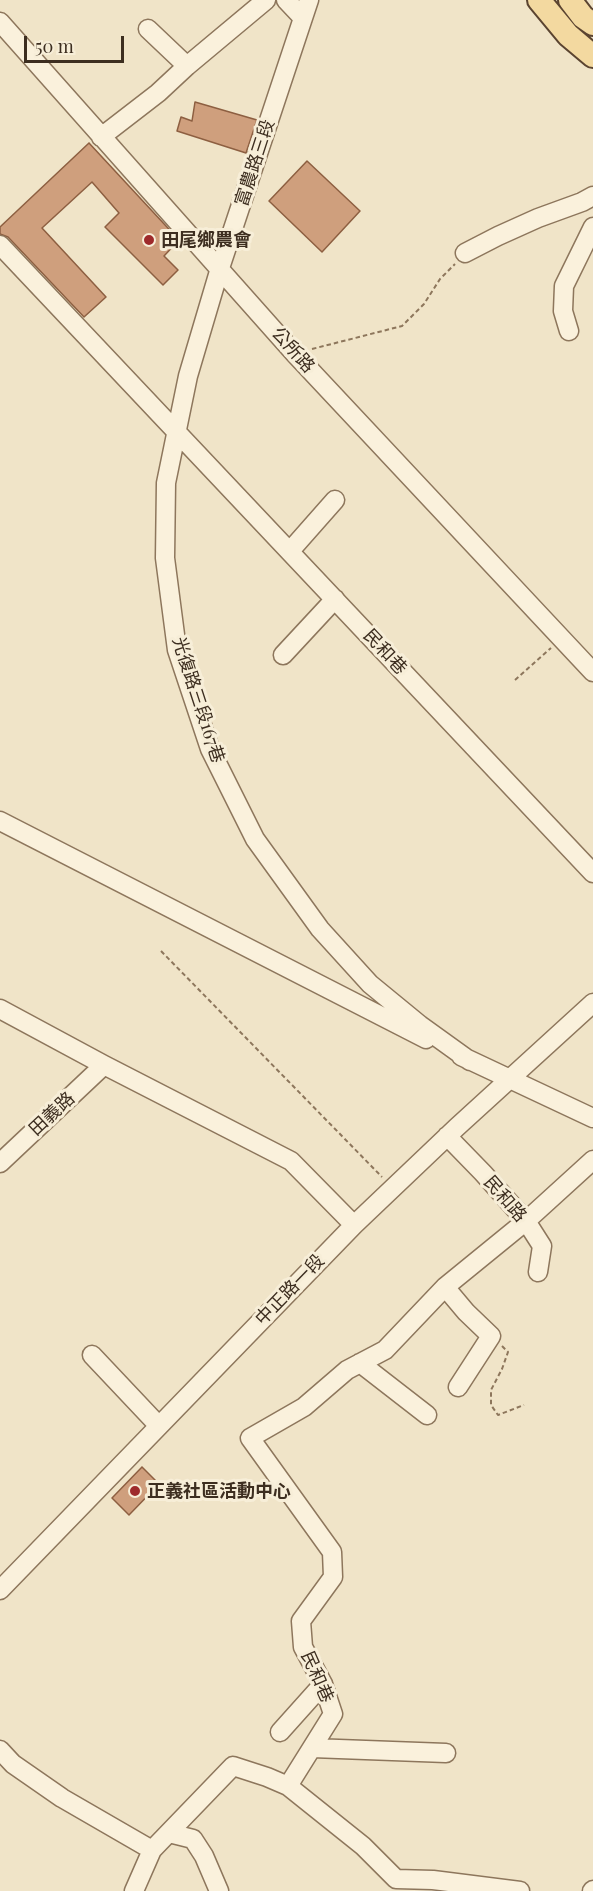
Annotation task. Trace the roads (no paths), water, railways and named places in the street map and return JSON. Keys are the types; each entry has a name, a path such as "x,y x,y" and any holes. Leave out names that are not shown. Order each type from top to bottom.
{"main road":[{"path":"539,0 568,35 593,56"}],"street":[{"path":"101,137 158,93 266,0"},
{"path":"286,0 303,18"},
{"name":"富農路三段","path":"177,431 189,376 220,268 309,0"},
{"path":"568,35 585,11"},
{"name":"公所路","path":"0,22 295,354 593,672"},
{"path":"148,29 187,66"},
{"path":"465,253 508,231 593,196"},
{"path":"568,331 563,311 564,286 593,227"},
{"path":"0,245 177,431"},
{"name":"民和巷","path":"177,431 593,873"},
{"name":"光復路三段167巷","path":"177,431 166,483 165,558 177,650 210,749 255,839 320,929 370,984 420,1025 470,1061"},
{"path":"290,551 335,500"},
{"path":"283,655 335,599"},
{"path":"0,821 470,1061 593,1118"},
{"path":"357,1004 365,1002 369,996 370,984"},
{"name":"中正路一段","path":"0,1590 354,1225 447,1136 593,1003"},
{"path":"0,1009 291,1161 354,1225"},
{"name":"田義路","path":"0,1163 104,1065"},
{"name":"民和路","path":"447,1136 526,1221 542,1246 538,1272"},
{"name":"民和巷","path":"288,1786 333,1714 323,1684 303,1647 301,1621 333,1577 332,1552 250,1438 304,1407 347,1370 385,1350 445,1287 526,1221 593,1160"},
{"path":"445,1287 466,1312 491,1336 458,1387"},
{"path":"92,1355 159,1426"},
{"path":"360,1363 427,1415"},
{"path":"280,1732 323,1684"},
{"path":"312,1748 446,1753"},
{"path":"0,1750 13,1764 62,1798 152,1850"},
{"path":"134,1891 152,1850 233,1766 288,1786 363,1846 395,1885 433,1880 520,1891"},
{"path":"169,1833 193,1839 204,1856 219,1891"}],"place":[{"name":"田尾鄉農會","path":"149,240"},
{"name":"正義社區活動中心","path":"135,1491"}]}
